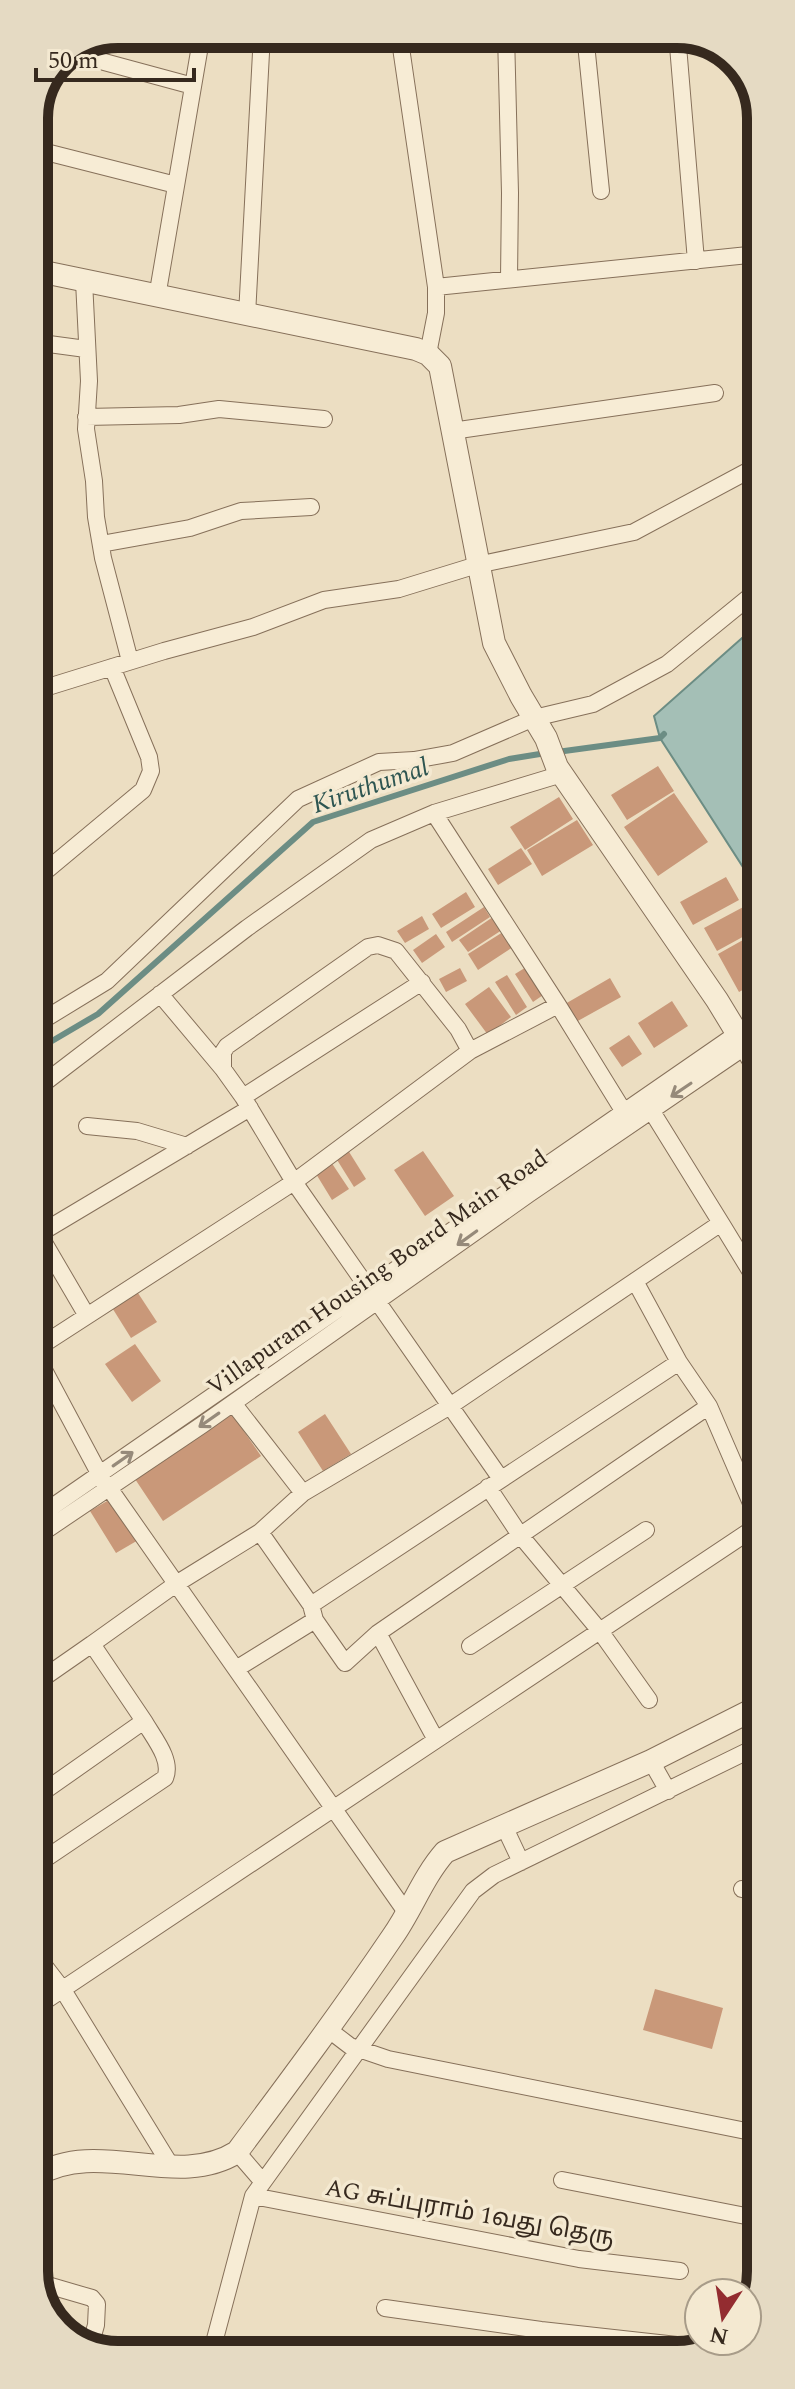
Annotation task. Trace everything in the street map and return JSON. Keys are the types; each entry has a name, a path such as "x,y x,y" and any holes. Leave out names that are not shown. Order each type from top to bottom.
{"street":[{"path":"157,297 200,48"},
{"path":"247,315 261,48"},
{"path":"401,48 436,287 436,313 428,354"},
{"path":"506,48 509,279"},
{"path":"586,48 601,191"},
{"path":"678,48 696,261"},
{"path":"85,57 193,86"},
{"path":"48,153 176,185"},
{"path":"436,287 747,255"},
{"path":"48,273 428,354 440,366 494,643 560,770 747,1049"},
{"path":"84,281 89,381 86,429 101,544 130,661"},
{"path":"48,344 86,349"},
{"path":"452,431 715,393"},
{"path":"86,417 179,415 219,409 324,419"},
{"path":"48,687 253,627 324,600 399,589 477,565 634,532 747,471"},
{"path":"101,544 190,528 241,511 311,507"},
{"path":"48,1017 107,981 298,799 379,762 453,753 534,718 593,704 667,664 747,599"},
{"path":"48,869 143,790 149,781 149,757 112,667"},
{"path":"48,1080 247,928 371,840 434,813 560,770"},
{"path":"434,813 624,1112 651,1110 747,1266"},
{"path":"223,1069 223,1052 227,1046 368,947 378,945 396,951 458,1029 470,1051"},
{"path":"48,1228 187,1146 422,982"},
{"path":"160,994 223,1069 294,1182 450,1406 520,1535 600,1631 649,1700"},
{"path":"48,1341 294,1182 470,1051 558,1005"},
{"name":"Villapuram Housing Board Main Road","path":"48,1527 104,1481 651,1110 742,1040"},
{"name":"Villapuram Housing Board Main Road","path":"48,1511 233,1403 312,1346 374,1295 624,1112 742,1040"},
{"path":"87,1126 137,1131 187,1146"},
{"path":"48,1675 176,1584 260,1532 303,1493 450,1406 721,1223"},
{"path":"48,1253 87,1316"},
{"path":"635,1281 679,1362 709,1406 747,1494"},
{"path":"236,1669 494,1483 679,1362"},
{"path":"48,1377 104,1481 408,1915"},
{"path":"233,1403 303,1493"},
{"path":"260,1532 345,1663 378,1633 709,1406"},
{"path":"470,1646 646,1530"},
{"path":"48,1999 747,1533"},
{"path":"378,1633 436,1740"},
{"path":"48,1857 165,1778 168,1771 167,1761 144,1721 92,1644"},
{"path":"48,1789 144,1721"},
{"path":"48,2168 94,2160 199,2167 240,2156 513,1845 661,1778 747,1723"},
{"path":"215,2341 257,2184 343,2040 433,1866 445,1852 513,1845 661,1778 747,1749"},
{"path":"742,1889 747,1890"},
{"path":"48,1971 171,2166"},
{"path":"343,2040 388,2059 747,2131"},
{"path":"240,2156 257,2184"},
{"path":"562,2180 747,2216"},
{"name":"AG சுப்புராம் 1வது தெரு","path":"257,2184 579,2259 680,2271"},
{"path":"50,2286 92,2298 97,2304 93,2337"},
{"path":"385,2308 641,2341"}],"water":[{"path":"747,634 747,873 660,738 654,716"}],"building":[{"path":"658,766 674,791 627,820 611,795"},
{"path":"674,793 708,842 658,876 624,827"},
{"path":"559,797 573,819 525,850 510,827"},
{"path":"577,820 593,845 542,876 527,850"},
{"path":"521,848 532,864 498,885 488,869"},
{"path":"726,877 739,900 693,925 680,902"},
{"path":"466,892 475,907 441,928 432,914"},
{"path":"747,905 747,935 717,951 704,928"},
{"path":"484,907 490,917 452,942 446,932"},
{"path":"422,916 429,929 405,943 397,931"},
{"path":"493,917 502,930 468,952 459,940"},
{"path":"503,932 513,947 478,970 468,954"},
{"path":"436,934 445,947 422,963 413,950"},
{"path":"747,938 747,988 739,992 718,954"},
{"path":"528,966 546,993 533,1002 515,974"},
{"path":"460,968 467,981 446,992 439,979"},
{"path":"507,975 527,1007 516,1015 495,982"},
{"path":"610,978 621,997 576,1022 565,1004"},
{"path":"489,987 511,1017 488,1035 465,1004"},
{"path":"672,1001 688,1026 654,1048 638,1023"},
{"path":"629,1035 642,1054 622,1067 609,1048"},
{"path":"346,1147 366,1179 354,1187 334,1155"},
{"path":"423,1151 454,1196 425,1216 394,1170"},
{"path":"329,1159 349,1189 332,1200 313,1169"},
{"path":"136,1290 157,1322 131,1338 111,1306"},
{"path":"135,1344 161,1381 132,1402 105,1364"},
{"path":"232,1414 261,1456 163,1521 135,1479"},
{"path":"325,1414 351,1454 323,1471 298,1432"},
{"path":"114,1497 140,1539 116,1553 90,1511"},
{"path":"655,1989 723,2008 712,2049 643,2030"}],"waterway":[{"name":"Kiruthumal","path":"557,752 660,738 664,734"},
{"name":"Kiruthumal","path":"48,1043 98,1014 313,822 509,759 546,753"}]}
